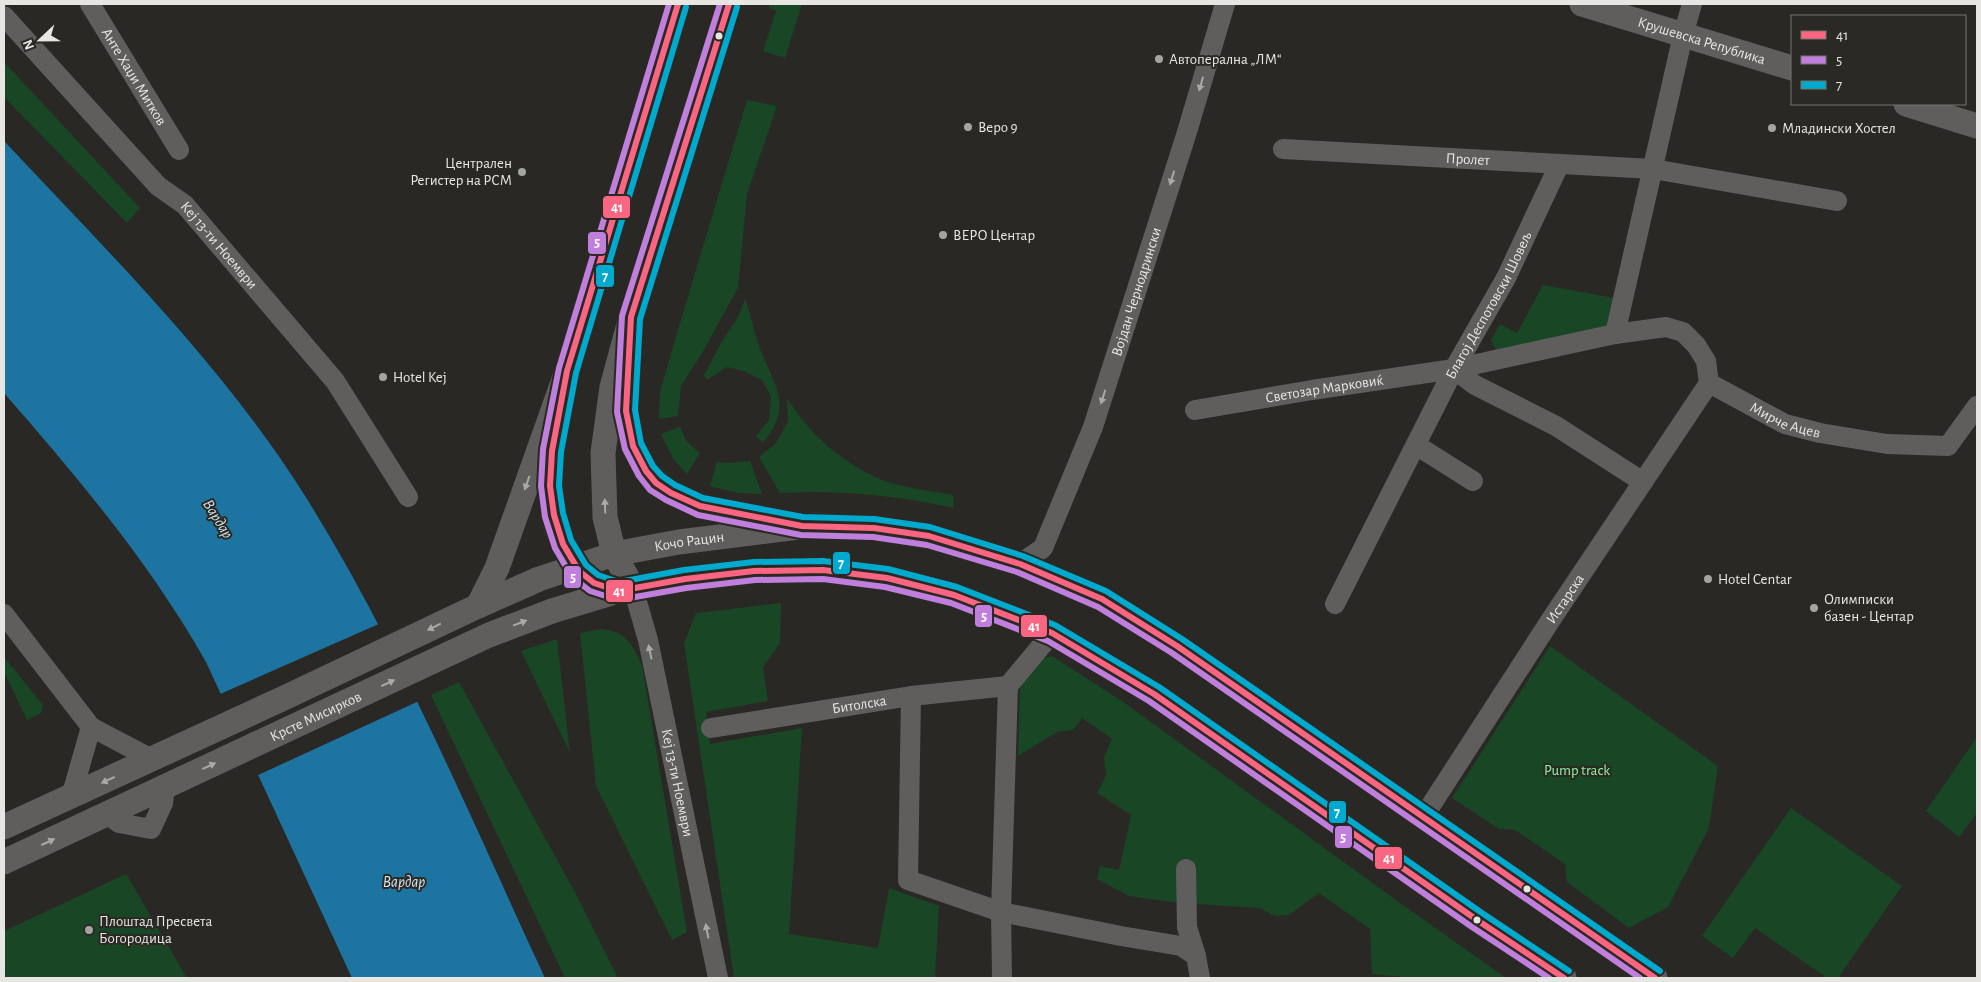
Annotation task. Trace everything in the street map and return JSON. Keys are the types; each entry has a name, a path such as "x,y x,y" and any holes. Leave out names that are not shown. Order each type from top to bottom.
{"street":[{"name":"Анте Хаџи Митков","path":"90,4 179,150"},
{"path":"478,606 497,568 567,371 678,4"},
{"path":"626,590 614,554 605,517 603,454 612,387 631,317 729,4"},
{"name":"Војдан Чернодрински","path":"1020,564 1043,548 1093,427 1187,132 1225,4"},
{"name":"Крушевска Република","path":"1582,4 1791,68"},
{"path":"1692,4 1683,35 1615,334 1666,327 1683,332 1696,345 1706,361 1708,383"},
{"name":"Кеј 13-ти Ноември","path":"4,16 158,186 185,205 328,374 408,497"},
{"path":"1909,105 1977,126"},
{"name":"Пролет","path":"1284,149 1653,169 1837,201"},
{"name":"Благој Деспотовски Шовељ","path":"1335,604 1454,369 1506,278 1559,165"},
{"path":"631,317 626,411 633,446 646,471 656,483 671,493 700,506 802,526"},
{"name":"Светозар Марковиќ","path":"1195,410 1454,369 1615,334"},
{"path":"1454,369 1475,385 1556,426 1643,482"},
{"path":"567,371 552,451 550,486 556,525 563,544 582,573 626,590 754,570 823,570 888,578 954,595 1052,633 1154,694 1564,978"},
{"name":"Мирче Ацев","path":"1708,383 1785,424 1820,433 1887,444 1948,446 1977,406"},
{"name":"Истарска","path":"1424,816 1550,620 1708,383"},
{"path":"1416,445 1473,481"},
{"name":"Кочо Рацин","path":"614,554 679,542 802,526 874,528 929,536 1020,564 1102,599 1152,628 1655,978"},
{"name":"Крсте Мисирков","path":"4,827 478,606 539,579 582,573 614,554"},
{"path":"552,611 582,573"},
{"name":"Кеј 13-ти Ноември","path":"626,590 651,657 718,978"},
{"name":"Крсте Мисирков","path":"4,862 489,636 552,611 626,590"},
{"path":"4,614 91,727 152,759"},
{"path":"1002,978 1001,912 1008,686 1052,633"},
{"name":"Битолска","path":"711,728 911,696 1008,686"},
{"path":"911,696 908,880 1001,912 1181,946 1196,956"},
{"path":"71,797 91,727"},
{"path":"1186,869 1187,928 1196,956 1200,978"}],"green space":[{"path":"770,4 802,4 785,58 763,51 776,11 769,8"},
{"path":"4,62 140,208 127,223 4,97"},
{"path":"747,100 777,106 747,194 738,288 702,353 681,386 678,416 659,419 660,392"},
{"path":"1543,285 1615,298 1609,328 1496,350 1491,340 1500,324 1517,333"},
{"path":"745,299 758,343 778,393 780,405 773,429 763,443 756,436 769,420 771,397 762,380 744,371 727,367 707,380 704,375 722,341 737,319"},
{"path":"787,398 796,412 817,436 855,466 885,481 953,495 954,508 933,503 868,494 780,493 759,457 776,443 788,421"},
{"path":"680,427 687,442 700,453 687,474 673,459 661,434"},
{"path":"750,461 762,494 738,493 710,486 717,462"},
{"path":"781,603 780,643 763,667 768,701 706,712 710,744 802,728 789,934 878,948 889,888 939,906 935,978 734,978 684,643 696,613"},
{"path":"601,629 609,630 627,640 642,665 687,932 672,940 596,786 580,633"},
{"path":"557,639 570,753 521,651"},
{"name":"Pump track","path":"1550,646 1718,766 1709,828 1668,907 1629,928 1567,882 1565,864 1515,830 1499,829 1452,798"},
{"path":"1052,656 1122,701 1506,978 1414,978 1372,974 1370,929 1319,893 1289,915 1275,916 1260,908 1179,903 1129,896 1097,879 1100,866 1119,870 1131,815 1097,793 1106,776 1104,757 1112,739 1082,718 1073,730 1057,732 1018,756 1020,688 1037,660"},
{"path":"4,657 43,705 41,713 27,720 4,672"},
{"path":"459,682 576,894 618,978 565,978 431,695"},
{"path":"1977,737 1977,813 1959,837 1926,811"},
{"path":"1791,808 1902,886 1838,978 1827,978 1755,928 1733,958 1702,936"},
{"path":"126,874 187,978 8,978 4,973 4,931"}],"water":[{"name":"Вардар","path":"4,141 125,269 203,357 240,403 307,499 341,556 404,674 545,978 352,978 206,662 161,590 137,556 86,490 4,393"}],"pier":[{"path":"381,623 419,701 256,776 218,695"}],"transit line":[{"name":"5","path":"669,4 559,368 543,449 541,486 545,517 555,548 572,577 590,591 618,600 686,588 755,580 823,579 885,587 951,603 1048,641 1149,701 1472,927 1549,978"},
{"name":"41","path":"678,4 567,371 552,451 550,486 554,515 563,544 579,571 594,583 618,591 685,579 754,571 823,570 887,578 954,595 1052,633 1154,694 1477,920 1564,978"},
{"name":"5","path":"720,4 622,316 617,412 625,449 639,476 650,490 698,515 801,535 873,537 927,545 1017,572 1098,607 1172,653 1640,978"},
{"name":"41","path":"729,4 631,317 626,411 633,446 646,471 656,483 671,493 700,506 802,526 874,528 929,536 1020,564 1102,599 1177,646 1655,978"},
{"name":"7","path":"686,7 576,373 561,452 559,486 563,513 571,540 586,565 598,575 619,582 684,570 754,562 823,561 888,569 957,587 1055,625 1159,687 1482,913 1569,971"},
{"name":"7","path":"737,7 640,319 635,410 641,443 653,466 662,476 675,485 703,498 803,517 874,519 930,527 1023,556 1106,591 1182,639 1660,971"}],"place":[{"name":"Автоперална „ЛМ“","path":"1159,59"},
{"name":"Веро 9","path":"968,127"},
{"name":"Младински Хостел","path":"1772,128"},
{"name":"Централен Регистер на РСМ","path":"522,172"},
{"name":"ВЕРО Центар","path":"943,235"},
{"name":"Hotel Kej","path":"383,377"},
{"name":"Hotel Centar","path":"1708,579"},
{"name":"Олимписки базен - Центар","path":"1814,608"},
{"name":"Плоштад Пресвета Богородица","path":"89,930"}]}
